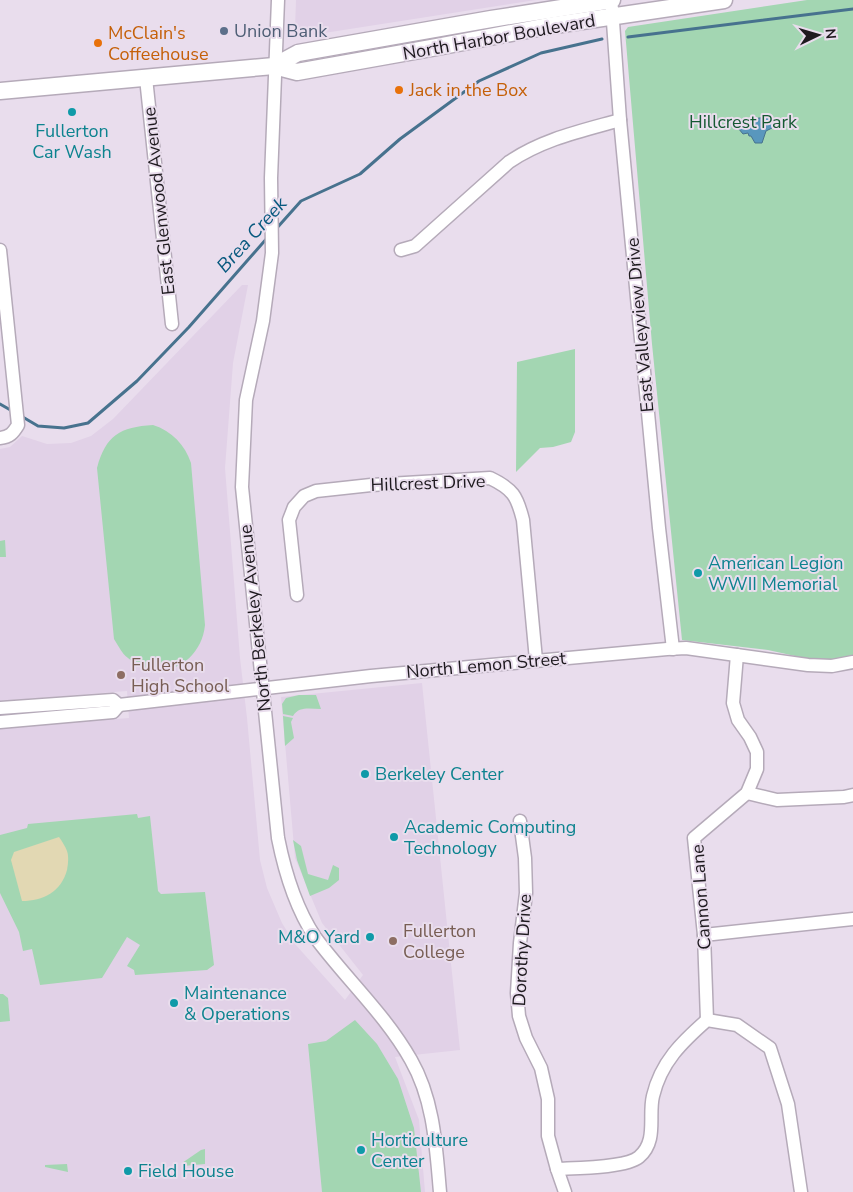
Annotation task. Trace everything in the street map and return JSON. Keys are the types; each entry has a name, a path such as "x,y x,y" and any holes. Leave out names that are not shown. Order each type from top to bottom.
{"main road":[{"name":"North Harbor Boulevard","path":"274,66 298,52 612,0"},
{"name":"North Harbor Boulevard","path":"0,91 274,66 297,72 548,26 613,25 724,0"}],"street":[{"name":"North Berkeley Avenue","path":"278,0 271,178 272,253 263,321 246,400 242,487 278,838 291,890 314,935 393,1030 412,1061 425,1091 433,1125 440,1192"},
{"name":"East Valleyview Drive","path":"612,0 620,120 658,518 673,649"},
{"name":"East Glenwood Avenue","path":"146,78 172,324"},
{"path":"402,250 415,246 509,162 525,151 554,139 620,120"},
{"path":"0,250 17,407 16,429 8,437 0,438"},
{"name":"Hillcrest Drive","path":"297,595 290,520 294,507 304,496 316,491 371,485 490,478 505,485 514,494 520,505 536,660"},
{"name":"North Lemon Street","path":"0,708 113,700 119,705 371,676 686,648 808,665 832,666 853,662"},
{"name":"Cannon Lane","path":"707,1020 704,935 694,838 747,793 757,769 757,752 750,737 738,720 733,703 737,655"},
{"name":"North Lemon Street","path":"0,722 114,712 119,705"},
{"path":"747,793 777,800 853,795"},
{"name":"Dorothy Drive","path":"520,821 525,858 526,893 520,942 517,993 519,1016 526,1038 541,1068 548,1099 548,1136 565,1192"},
{"path":"704,935 853,919"},
{"path":"557,1169 620,1165 638,1158 649,1144 652,1126 652,1097 662,1069 684,1040 707,1020 737,1025 770,1048 788,1104 801,1192"}],"shaded area":[{"path":"296,0 536,0 305,36 299,34 295,29"},
{"path":"242,285 248,285 233,363 225,468 240,658 260,860 267,888 282,923 295,944 345,1000 363,975 322,923 295,858 281,697 422,683 460,1050 395,1057 419,1120 425,1192 0,1192 0,728 129,718 127,691 0,701 0,449 10,447 22,436 47,444 71,443 91,436 113,419"}],"green space":[{"name":"Hillcrest Park","path":"807,0 853,0 853,656 827,663 768,650 682,640 652,344 625,31 628,27"},
{"path":"575,349 575,432 571,442 540,448 516,472 517,362"},
{"path":"153,425 166,431 177,440 185,450 191,463 205,625 202,639 196,650 187,660 165,670 153,670 140,666 122,652 114,639 97,468 105,448 116,435 132,428"},
{"path":"5,540 6,557 0,557 0,541"},
{"path":"299,695 316,695 321,709 302,709 293,716 283,714 282,704 286,698"},
{"path":"283,716 293,718 291,722 294,738 285,746"},
{"path":"137,814 138,818 150,816 158,891 161,894 205,892 214,965 207,970 135,975 134,970 127,966 140,945 127,937 102,978 40,985 32,949 23,951 19,932 0,893 0,835 27,828 28,824"},
{"path":"293,840 301,846 308,874 328,880 333,865 339,868 339,880 329,888 310,896 297,860"},
{"path":"0,994 8,998 10,1021 0,1022"},
{"path":"355,1020 377,1044 398,1079 414,1128 421,1192 322,1192 308,1044 326,1041"},
{"path":"205,1149 205,1164 183,1166 182,1163"},
{"path":"67,1164 68,1172 45,1167 45,1165"}],"sand":[{"path":"59,837 68,856 67,870 64,878 50,894 30,901 22,901 11,860 14,852"}],"water":[{"path":"768,117 773,119 774,126 766,131 762,143 755,143 748,133 743,134 738,128 739,123 743,120"}],"waterway":[{"name":"Brea Creek","path":"628,37 853,9"},
{"name":"Brea Creek","path":"276,229 301,201 360,174 400,139 479,81 541,53 602,39"},
{"name":"Brea Creek","path":"21,416 38,426 64,428 88,423 137,381 189,327 268,237"},
{"name":"Brea Creek","path":"0,404 14,412"}],"place":[{"name":"Union Bank","path":"224,31"},
{"name":"McClain's Coffeehouse","path":"98,43"},
{"name":"Jack in the Box","path":"399,90"},
{"name":"Fullerton Car Wash","path":"72,112"},
{"name":"American Legion WWII Memorial","path":"698,573"},
{"name":"Fullerton High School","path":"121,675"},
{"name":"Berkeley Center","path":"365,774"},
{"name":"Academic Computing Technology","path":"394,837"},
{"name":"M&O Yard","path":"370,937"},
{"name":"Fullerton College","path":"393,941"},
{"name":"Maintenance & Operations","path":"174,1003"},
{"name":"Horticulture Center","path":"361,1150"},
{"name":"Field House","path":"128,1171"}]}
